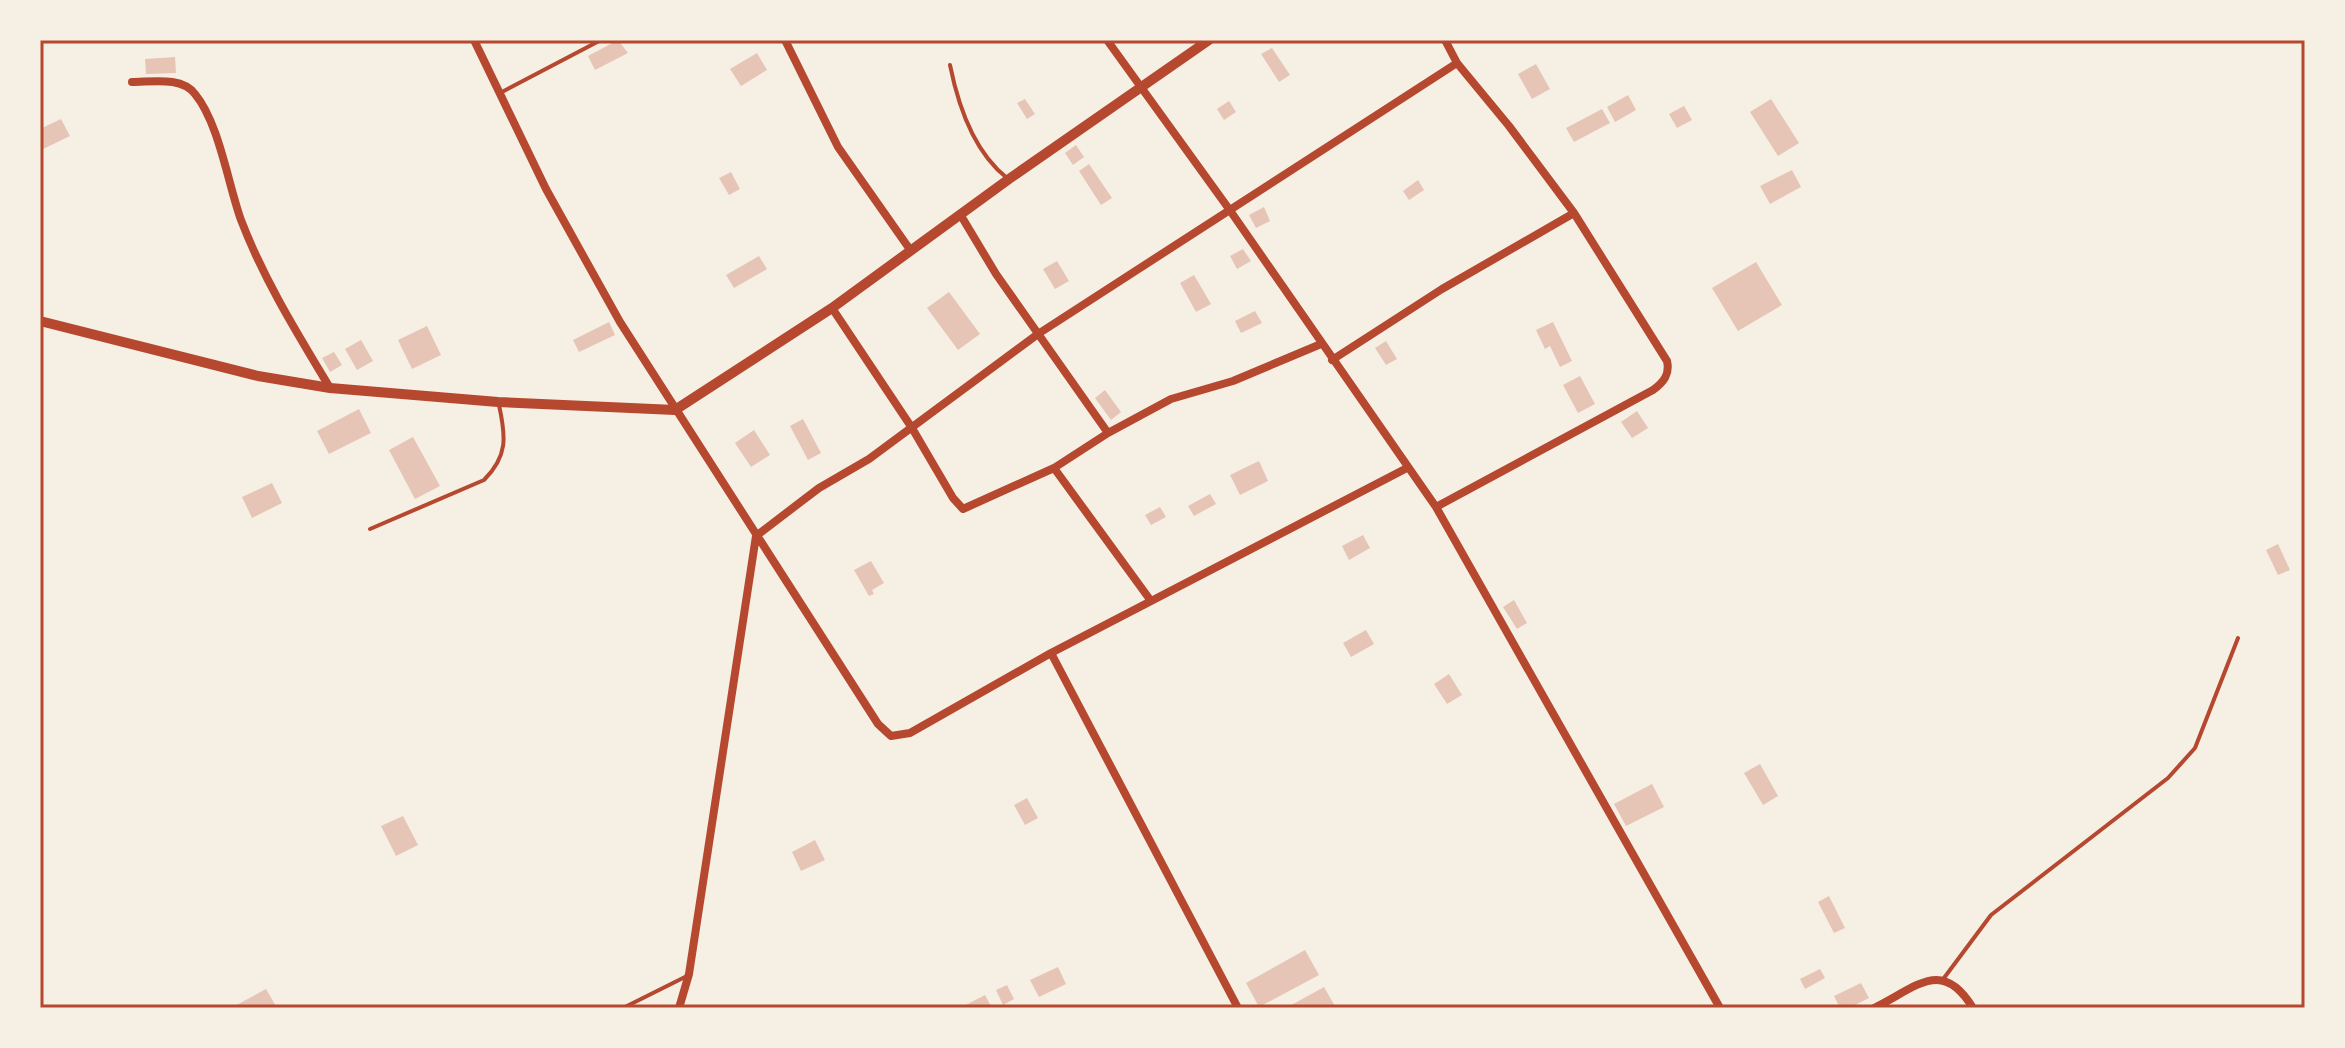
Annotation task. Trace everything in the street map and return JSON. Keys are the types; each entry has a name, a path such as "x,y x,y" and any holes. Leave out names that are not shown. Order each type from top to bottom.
{"street":[{"path":"474,40 554,202 620,322 878,724 891,736 910,733 1051,653 1407,468"},
{"path":"785,40 838,147 911,251"},
{"path":"1107,40 1229,209 1436,507 1720,1008"},
{"path":"40,321 258,376 330,388 498,402 675,410 832,308 1009,179 1209,40"},
{"path":"1436,507 1653,390 1665,379 1669,369 1667,361 1574,213 1457,63 1445,40"},
{"path":"679,1008 689,974 756,536 819,488 869,459 1038,334 1457,63"},
{"path":"132,82 176,82 194,92 210,120 241,219 270,289 330,388"},
{"path":"1332,360 1442,289 1574,213"},
{"path":"960,214 996,274 1108,433"},
{"path":"832,308 963,509 1054,468 1108,433 1171,399 1233,381 1321,344"},
{"path":"1054,468 1151,601"},
{"path":"1051,653 1238,1008"},
{"path":"1874,1008 1930,980 1944,978 1961,988 1973,1008"}],"lane":[{"path":"500,93 601,40"},
{"path":"950,65 954,87 983,152 995,169 1009,179"},
{"path":"370,529 484,480 498,466 505,445 498,402"},
{"path":"1944,978 1991,915 2168,778 2195,748 2238,638"},
{"path":"623,1008 689,974"}],"building":[{"path":"618,40 628,53 595,70 588,56"},
{"path":"1272,48 1290,75 1279,82 1261,54"},
{"path":"757,53 767,70 741,86 730,69"},
{"path":"175,57 176,73 146,74 145,59"},
{"path":"1536,64 1550,89 1532,99 1518,74"},
{"path":"1628,95 1636,110 1615,122 1607,107"},
{"path":"1025,99 1035,114 1027,119 1017,103"},
{"path":"1771,99 1799,143 1778,156 1750,112"},
{"path":"1229,101 1236,112 1224,120 1217,109"},
{"path":"1684,106 1692,120 1677,128 1669,114"},
{"path":"1602,109 1610,123 1574,142 1566,128"},
{"path":"61,119 70,136 41,150 40,129"},
{"path":"1076,145 1084,157 1073,165 1065,153"},
{"path":"1089,164 1112,198 1101,205 1079,171"},
{"path":"1792,170 1801,187 1770,204 1760,186"},
{"path":"731,172 740,189 729,195 719,178"},
{"path":"1418,180 1424,190 1409,200 1403,191"},
{"path":"1264,207 1270,221 1256,228 1249,215"},
{"path":"1243,249 1251,261 1237,269 1230,256"},
{"path":"759,256 767,269 734,288 726,275"},
{"path":"1057,261 1069,281 1055,289 1043,269"},
{"path":"1756,262 1782,305 1738,331 1712,288"},
{"path":"1194,275 1211,304 1196,312 1180,283"},
{"path":"949,292 980,334 958,350 927,308"},
{"path":"1255,311 1262,323 1241,333 1235,321"},
{"path":"609,322 615,335 579,352 573,340"},
{"path":"1553,322 1572,361 1560,367 1550,346 1545,349 1536,330"},
{"path":"427,326 441,355 412,369 398,340"},
{"path":"361,340 373,361 357,370 345,349"},
{"path":"1386,341 1397,359 1386,365 1375,348"},
{"path":"334,352 342,365 330,372 322,358"},
{"path":"1580,376 1595,404 1578,413 1563,385"},
{"path":"1105,390 1121,412 1111,420 1095,398"},
{"path":"359,409 371,433 329,454 317,431"},
{"path":"1637,411 1648,428 1632,438 1621,422"},
{"path":"803,419 821,453 808,460 790,426"},
{"path":"754,430 770,455 751,467 735,443"},
{"path":"413,437 440,486 415,499 389,450"},
{"path":"1259,461 1268,481 1240,495 1230,475"},
{"path":"272,483 282,503 252,518 242,497"},
{"path":"1210,494 1216,504 1194,516 1188,506"},
{"path":"1160,507 1166,517 1151,525 1145,515"},
{"path":"1363,535 1370,548 1349,560 1342,546"},
{"path":"2278,544 2290,570 2278,575 2266,550"},
{"path":"871,561 884,583 872,590 874,594 869,596 854,570"},
{"path":"1514,600 1527,623 1517,629 1503,607"},
{"path":"1366,630 1374,644 1351,657 1343,643"},
{"path":"1449,674 1462,695 1447,704 1434,684"},
{"path":"1760,764 1778,796 1763,805 1744,773"},
{"path":"1652,784 1664,807 1626,826 1614,804"},
{"path":"1027,798 1038,818 1025,825 1014,805"},
{"path":"403,816 418,845 396,856 381,826"},
{"path":"815,840 825,860 801,871 792,852"},
{"path":"1829,896 1845,928 1834,933 1818,902"},
{"path":"1305,950 1319,975 1259,1007 1246,983"},
{"path":"1058,967 1066,984 1039,997 1030,980"},
{"path":"1820,969 1825,978 1805,989 1800,979"},
{"path":"1861,983 1869,998 1849,1008 1840,1008 1834,996"},
{"path":"1007,985 1014,999 1003,1005 996,990"},
{"path":"1324,987 1336,1008 1286,1008"},
{"path":"266,989 277,1008 231,1008"},
{"path":"985,995 992,1008 960,1008"}]}
